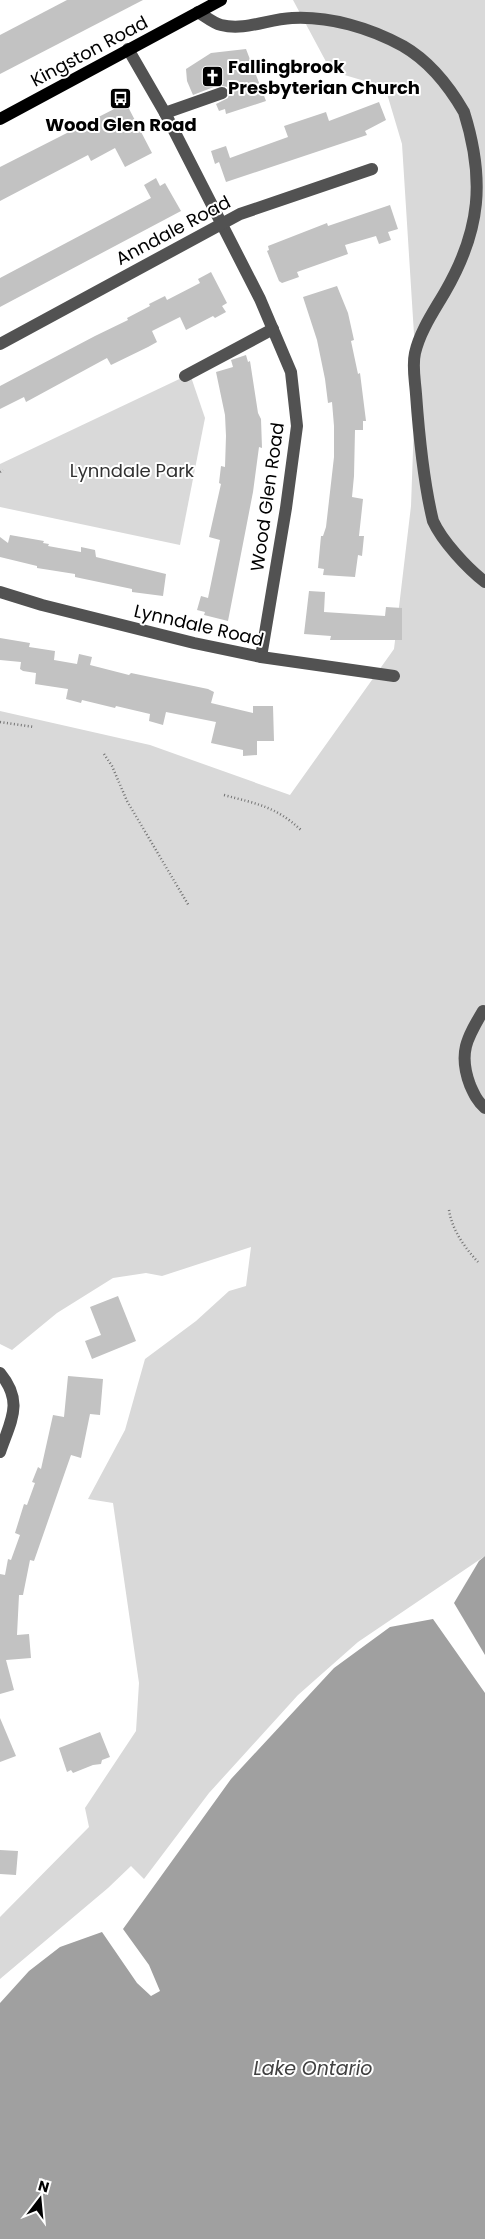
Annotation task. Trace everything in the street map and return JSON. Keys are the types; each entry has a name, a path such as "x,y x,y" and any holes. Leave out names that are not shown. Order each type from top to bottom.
{"main road":[{"name":"Kingston Road","path":"0,119 221,0"}],"street":[{"path":"198,12 220,25 242,27 290,18 327,18 370,31 404,46 427,62 458,103 472,127 481,155 484,178 478,226 462,262 427,322 415,352 414,364 418,422 433,521 439,534 474,573 485,582"},
{"name":"Wood Glen Road","path":"128,50 165,113 221,223 273,329 291,372 297,426 286,508 261,657"},
{"path":"165,113 222,93"},
{"name":"Anndale Road","path":"0,344 240,214 372,169"},
{"path":"185,376 273,329"},
{"name":"Lynndale Road","path":"0,592 42,605 194,643 261,657 394,676"},
{"path":"484,1011 472,1031 465,1048 464,1067 478,1102 485,1108"},
{"path":"0,1372 8,1382 14,1398 13,1414 0,1452"}],"path":[{"path":"0,722 34,727"},
{"path":"104,754 112,766 127,801 189,906"},
{"path":"224,795 274,809 288,817 301,830"},
{"path":"449,1210 454,1228 468,1251 478,1262"}],"green space":[{"path":"293,0 485,0 485,1556 358,1642 298,1695 209,1793 144,1879 131,1866 108,1888 0,1979 0,1917 89,1827 85,1808 136,1731 139,1683 113,1503 88,1499 125,1430 145,1359 196,1321 229,1291 246,1286 251,1247 162,1276 146,1273 113,1278 57,1313 12,1350 0,1344 0,711 150,745 290,795 394,649 411,506 416,366 402,144 385,87 331,71"},
{"name":"Lynndale Park","path":"190,374 205,418 180,545 0,507 0,464"}],"water":[{"path":"485,1556 485,1655 454,1603 479,1561"},
{"name":"Lake Ontario","path":"433,1619 485,1693 485,2239 0,2239 0,2003 29,1971 60,1947 102,1932 137,1983 151,1996 160,1991 149,1965 123,1929 231,1779 334,1668 390,1627"}],"building":[{"path":"67,0 143,0 0,74 0,35"},
{"path":"246,49 266,101 226,114 225,109 219,111 216,104 228,98 230,91 227,87 219,85 193,95 187,81 186,69 211,53"},
{"path":"379,102 386,120 365,131 367,135 226,182 219,162 215,164 211,151 226,146 230,158 288,137 284,126 326,112 329,121"},
{"path":"126,103 152,153 125,167 115,148 91,161 88,155 0,201 0,167"},
{"path":"156,178 160,186 165,183 181,211 0,307 0,278 151,198 144,185"},
{"path":"390,205 398,229 388,232 391,240 379,244 376,236 345,245 348,254 297,272 299,277 282,283 279,281 267,251 269,250 268,246 327,223 328,226"},
{"path":"211,272 227,303 222,306 226,312 215,318 213,316 186,330 180,317 152,331 157,342 148,347 111,365 107,358 26,402 24,397 0,409 0,386 128,320 127,318 150,306 149,304 165,296 167,300 200,283 198,279"},
{"path":"337,286 348,313 354,340 351,341 358,374 360,373 366,421 363,421 363,430 355,430 352,497 363,499 359,536 364,536 362,556 358,555 355,577 323,575 324,569 318,568 321,536 323,536 326,527 334,457 334,426 332,402 328,403 317,340 303,297"},
{"path":"246,355 248,362 250,361 258,413 261,419 262,448 259,447 253,492 228,621 204,615 205,612 197,610 201,596 208,598 220,540 209,537 221,484 219,483 221,466 225,467 225,415 216,372 233,367 231,360"},
{"path":"10,535 44,541 43,543 49,544 48,546 81,552 81,547 95,550 96,557 166,574 163,596 132,592 132,589 75,577 75,574 37,568 37,566 0,557 0,537 8,543"},
{"path":"309,591 325,592 324,612 385,616 386,607 402,608 402,640 330,640 331,636 304,634"},
{"path":"0,638 30,643 29,647 55,651 54,660 77,664 79,654 92,657 90,665 129,675 131,673 208,689 214,692 211,703 253,713 253,706 273,706 274,741 257,741 257,755 243,756 243,750 211,743 216,722 166,712 163,725 149,721 150,714 116,706 115,708 82,700 81,703 66,699 68,689 35,684 36,673 20,669 21,662 0,660"},
{"path":"118,1296 136,1341 92,1359 85,1341 101,1335 90,1307"},
{"path":"68,1376 103,1379 100,1415 90,1414 81,1458 71,1455 34,1561 30,1560 23,1595 19,1595 17,1635 29,1634 31,1658 6,1660 14,1690 0,1694 0,1574 5,1575 8,1559 11,1560 20,1535 15,1533 24,1504 27,1505 35,1483 32,1482 38,1467 41,1469 53,1415 64,1417"},
{"path":"0,1718 16,1756 0,1762"},
{"path":"100,1732 110,1757 102,1760 101,1764 73,1773 71,1770 67,1772 59,1748"},
{"path":"0,1850 18,1851 16,1875 0,1874"}],"place":[{"name":"Fallingbrook Presbyterian Church","path":"212,76"},
{"name":"Wood Glen Road","path":"121,99"}]}
